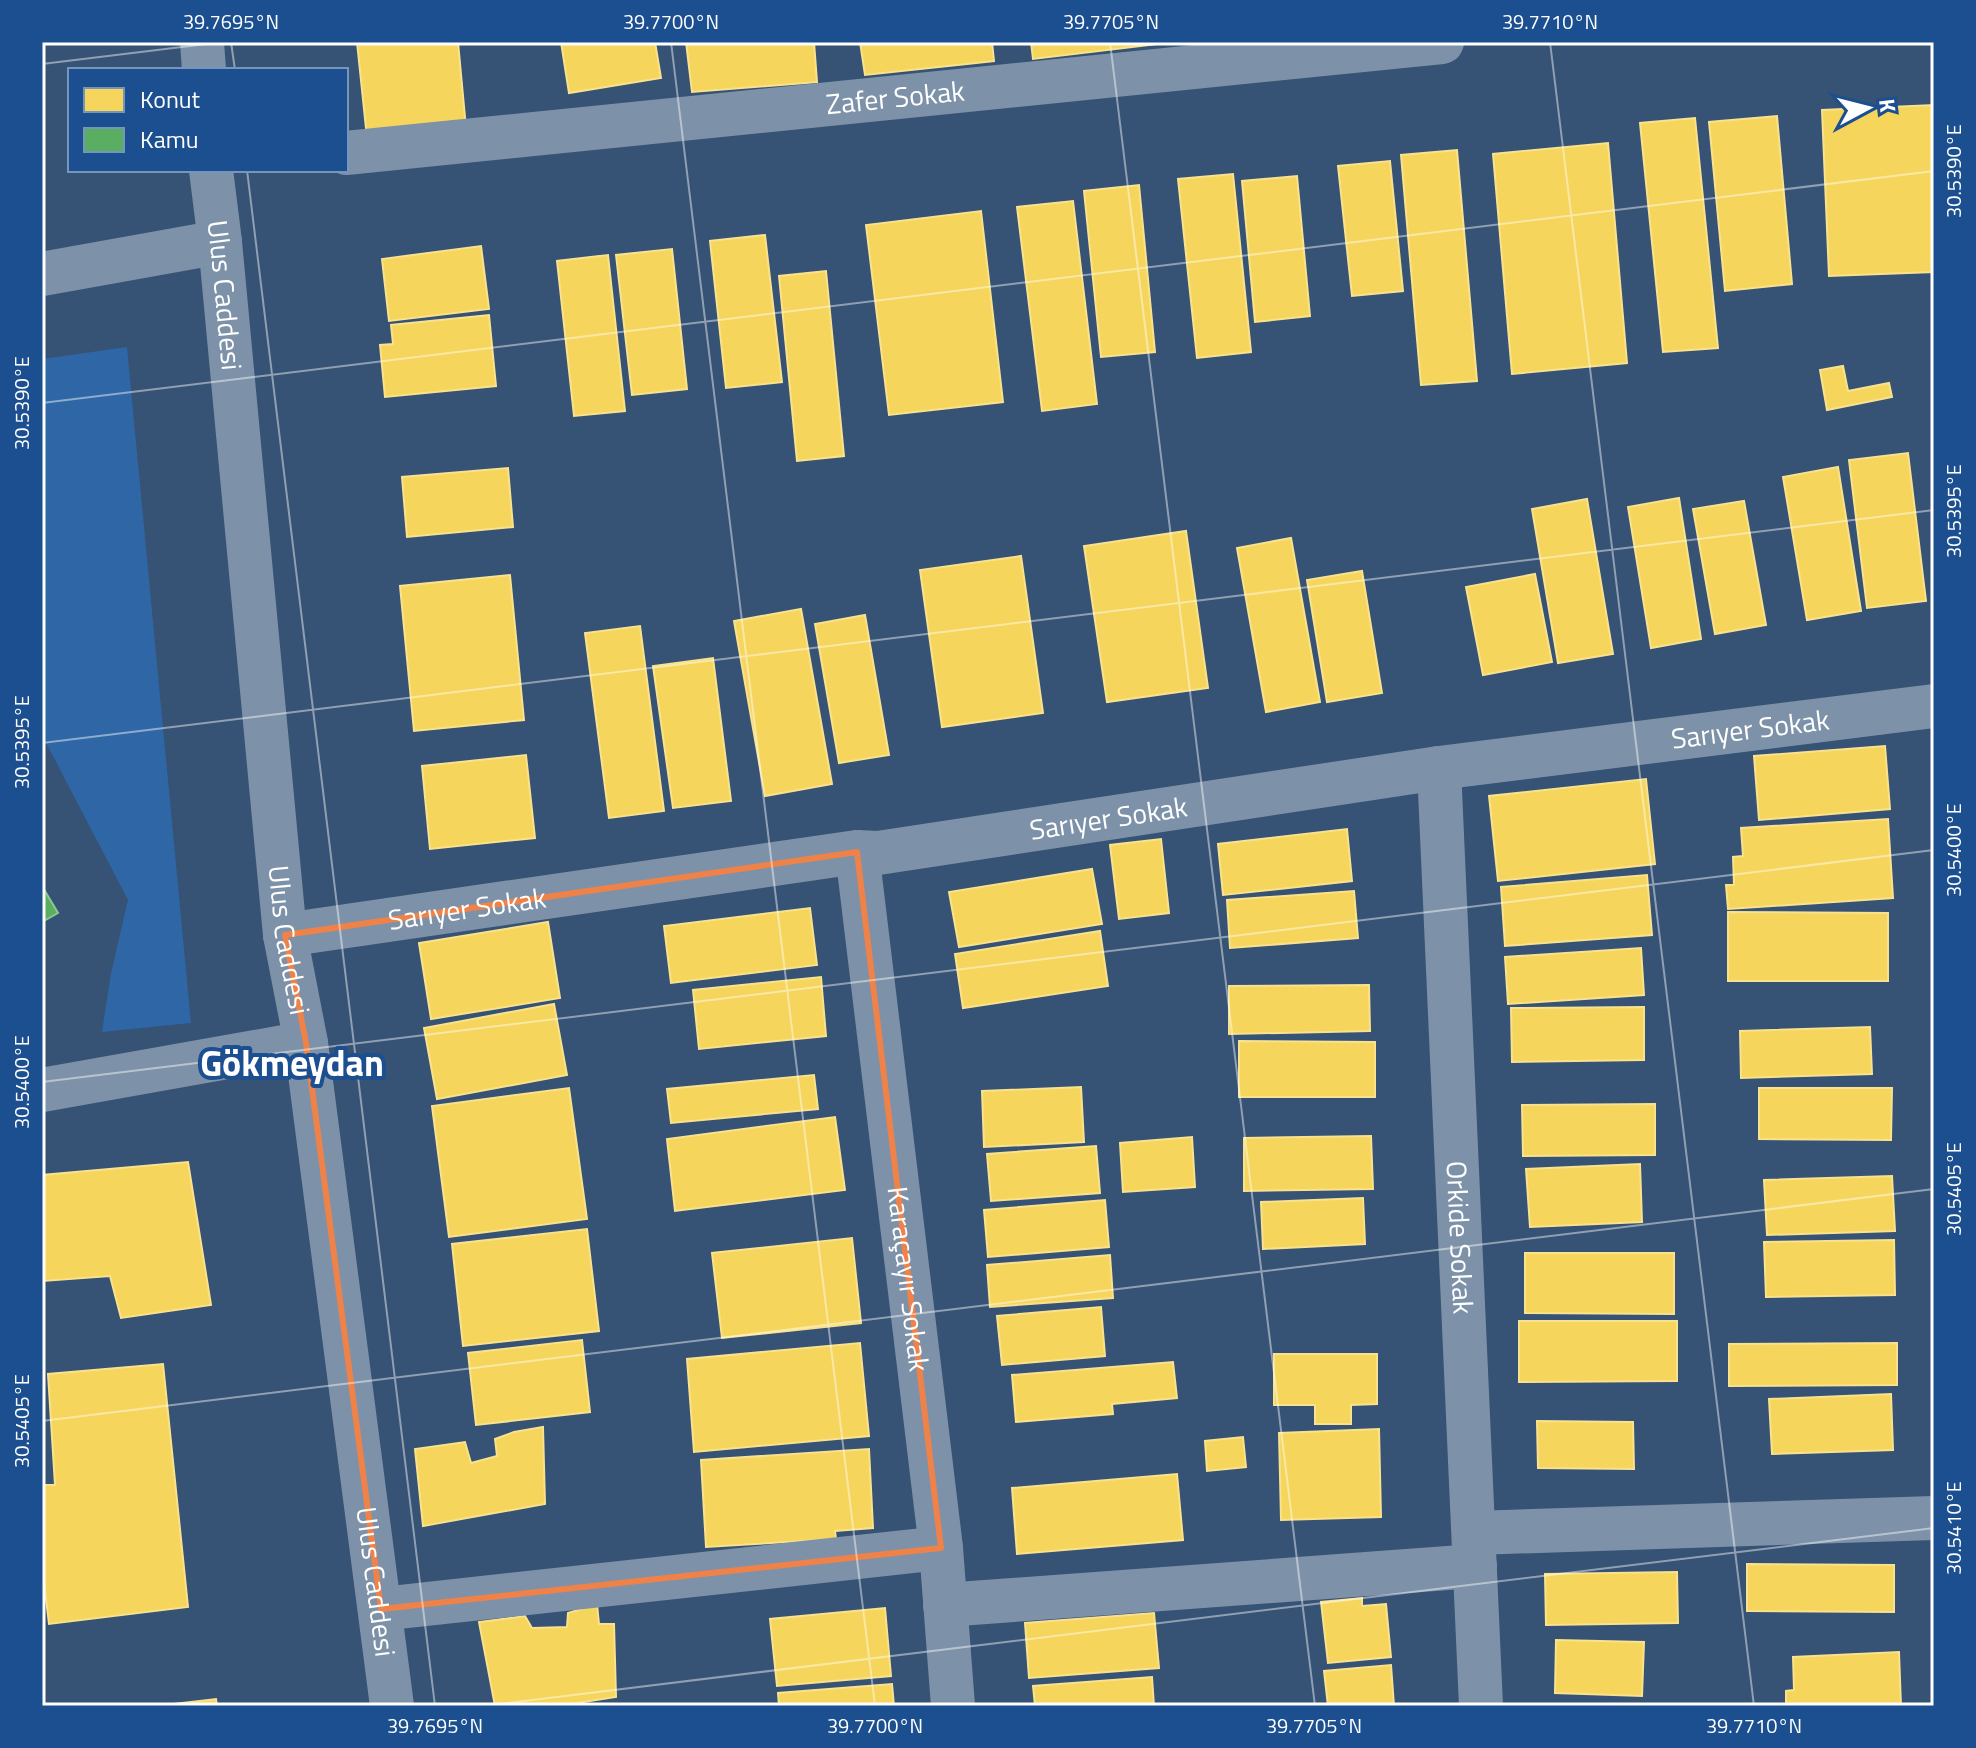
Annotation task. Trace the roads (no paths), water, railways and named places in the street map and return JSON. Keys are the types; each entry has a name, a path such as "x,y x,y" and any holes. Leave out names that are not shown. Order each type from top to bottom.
{"street":[{"path":"202,42 204,68"},
{"name":"Zafer Sokak","path":"348,153 1442,42"},
{"name":"Ulus Caddesi","path":"211,172 285,935 306,1043 392,1706"},
{"path":"42,274 220,242"},
{"name":"Sarıyer Sokak","path":"285,935 857,852 878,853 1439,768 1934,706"},
{"name":"Orkide Sokak","path":"1439,768 1481,1706"},
{"name":"Karaçayır Sokak","path":"857,852 941,1548 953,1706"},
{"path":"42,1090 306,1043"},
{"path":"945,1605 1474,1550 1934,1518"},
{"path":"381,1609 941,1548"}],"district":[{"name":"Gökmeydan","path":"292,1063"}]}
